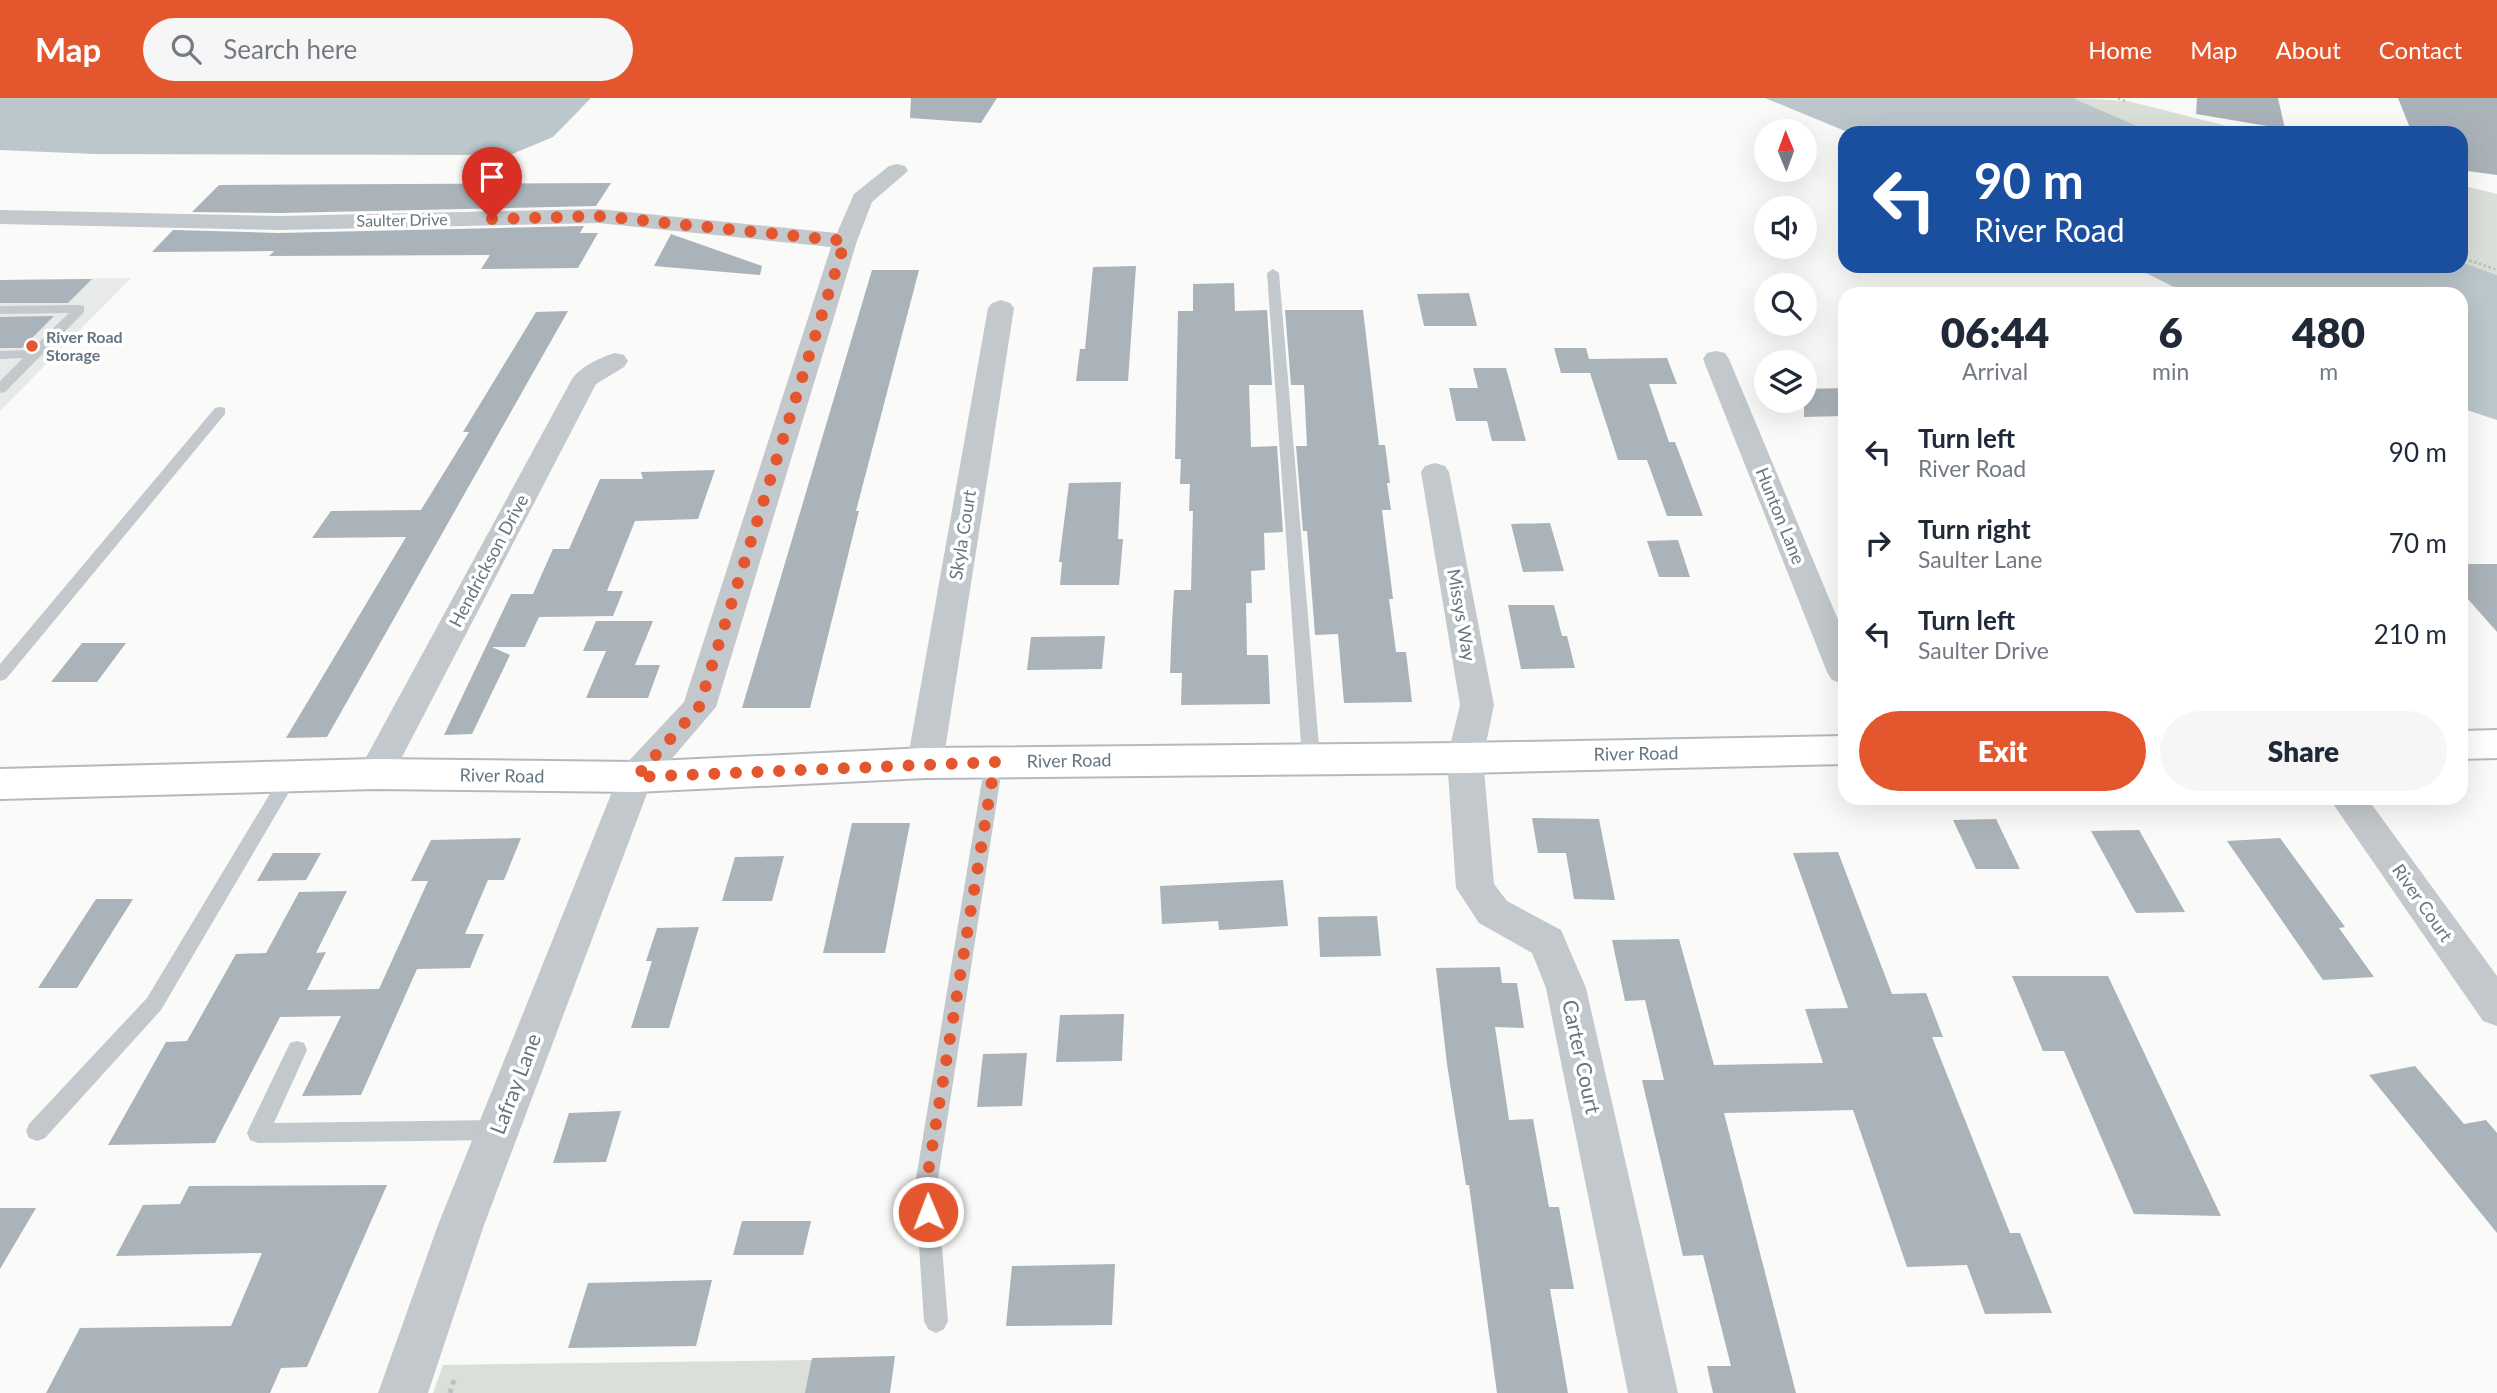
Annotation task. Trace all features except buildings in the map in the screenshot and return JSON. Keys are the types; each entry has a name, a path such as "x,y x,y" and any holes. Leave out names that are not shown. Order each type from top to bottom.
{"street":[{"path":"636,777 699,707 845,241 862,199 897,171"},
{"name":"Saulter Drive","path":"0,217 279,223 598,216 845,241"},
{"name":"Skyla Court","path":"925,762 1001,308"},
{"name":"Hunton Lane","path":"1716,359 1838,657"},
{"name":"Hendrickson Drive","path":"376,774 585,379 615,361"},
{"name":"Missys Way","path":"1435,472 1477,705 1465,758"},
{"path":"2468,745 2497,744"},
{"name":"River Road","path":"0,784 376,774 636,777 925,762 1465,758 1838,750"},
{"name":"Carter Court","path":"1465,758 1475,888 1493,912 1547,942 1566,988 1653,1393"},
{"name":"Lafray Lane","path":"403,1393 461,1226 636,777"},
{"name":"River Court","path":"2352,805 2497,1009"}],"lane":[{"path":"1273,273 1311,758"},
{"path":"0,310 80,309 0,389"},
{"path":"0,355 35,354"},
{"path":"0,675 220,411"},
{"path":"936,1321 926,1185 995,762"},
{"path":"37,1131 154,1004 289,777"},
{"path":"297,1050 258,1133 498,1129"}],"path":[{"path":"2118,98 2127,102"},
{"path":"2468,260 2497,270"},
{"path":"450,1393 454,1380"}],"shaded area":[{"path":"0,98 591,98 553,137 510,155 95,154 0,150"},
{"path":"1765,98 2073,98 2137,126 1838,126"},
{"path":"2073,98 2128,101 2226,126 2137,126"},
{"path":"2468,187 2497,194 2497,275 2468,265"},
{"path":"2468,265 2497,275 2497,420 2468,410 2468,287 2174,287 2146,273 2468,273"},
{"name":"River Road Storage","path":"131,278 0,411 0,280"},
{"path":"813,1360 806,1393 433,1393 443,1365"}],"place":[{"name":"River Road Storage","path":"32,346"}],"route":[{"path":"492,219 598,216 845,241 699,707 636,777 925,762 995,762 926,1185 928,1212"}]}
